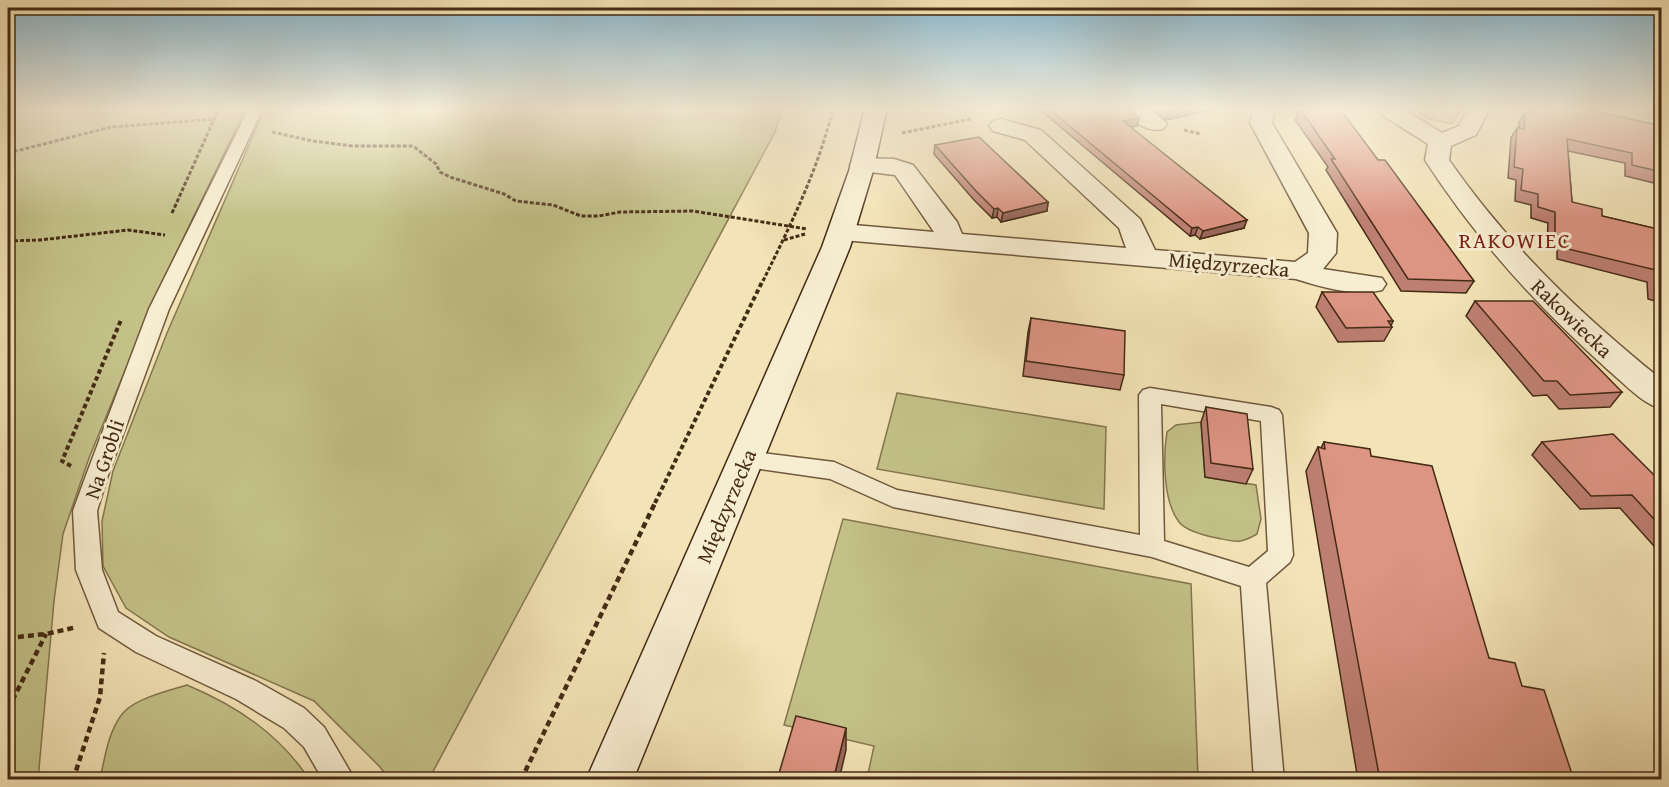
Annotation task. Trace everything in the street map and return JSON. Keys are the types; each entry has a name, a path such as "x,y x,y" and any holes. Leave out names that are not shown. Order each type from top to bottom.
{"street":[{"name":"Międzyrzecka","path":"609,780 842,232 867,145"},
{"path":"876,145 894,166 904,170 947,228 949,240"},
{"name":"Międzyrzecka","path":"1044,145 1131,225 1143,256"},
{"name":"Międzyrzecka","path":"842,232 1298,271 1311,267 1321,257 1325,243 1323,233 1273,145"},
{"name":"Rakowiecka","path":"1440,145 1437,160 1456,190 1496,241 1540,290 1590,337 1662,398"},
{"path":"1298,271 1322,278 1372,284"}],"lane":[{"name":"Na Grobli","path":"108,620 89,570 86,511 103,457 159,309 238,145"},
{"path":"1152,547 1149,395 1271,415 1281,555 1253,579"},
{"path":"747,459 834,471 894,498 1152,547 1253,579"},
{"path":"1253,579 1269,780"},
{"path":"108,620 146,644 246,690 294,718 314,737 340,780"}],"path":[{"path":"8,153 42,145"},
{"path":"349,145 413,146 436,165 440,172 450,177 504,194 516,201 553,205 581,216 599,216 620,212 693,211 789,227"},
{"path":"521,780 789,227 823,145"},
{"path":"8,241 40,240 128,230 194,238"},
{"path":"8,638 46,634 108,620 100,697 73,780"},
{"path":"8,709 46,634"}],"shaded area":[{"path":"8,145 228,145 157,293 89,458 63,534 54,601 38,780 8,779"},
{"path":"249,145 768,145 429,779 389,779 380,767 314,701 169,637 126,608 103,566 102,521 113,471 167,333"},
{"path":"897,393 1106,427 1104,509 877,469"},
{"path":"1201,422 1205,477 1256,485 1261,519 1257,534 1242,541 1213,537 1186,528 1179,522 1170,503 1166,478 1167,432 1176,425"},
{"path":"843,519 1191,584 1198,779 867,779 874,746 784,725"},
{"path":"187,685 223,702 255,723 284,748 309,779 100,779 110,736 123,713 144,699"}],"building":[{"path":"935,145 987,145 1048,202 1003,213 998,208 994,209"},
{"path":"1092,145 1153,145 1247,220 1203,231 1198,227 1192,228"},
{"path":"1325,145 1367,145 1378,160 1385,160 1474,281 1408,279 1331,159 1335,159"},
{"path":"1516,145 1567,145 1572,202 1602,209 1602,216 1662,230 1662,289 1657,288 1656,270 1564,248 1565,237 1555,234 1555,212 1538,207 1538,194 1521,190 1523,169 1514,167"},
{"path":"1594,145 1662,145 1662,172 1632,165 1632,153"},
{"path":"1322,292 1373,292 1393,321 1388,321 1392,327 1346,328"},
{"path":"1475,301 1533,301 1622,392 1570,395 1557,381 1544,381"},
{"path":"1031,318 1125,331 1124,375 1026,361"},
{"path":"1206,407 1247,414 1253,469 1211,463"},
{"path":"1613,434 1662,483 1662,528 1632,495 1591,496 1542,442"},
{"path":"1324,442 1370,449 1371,456 1432,466 1489,658 1515,663 1522,686 1544,690 1574,780 1380,780 1318,447 1325,449"},
{"path":"796,716 846,728 834,777 844,780 777,780"}],"district":[{"name":"RAKOWIEC","path":"1515,240"}]}
